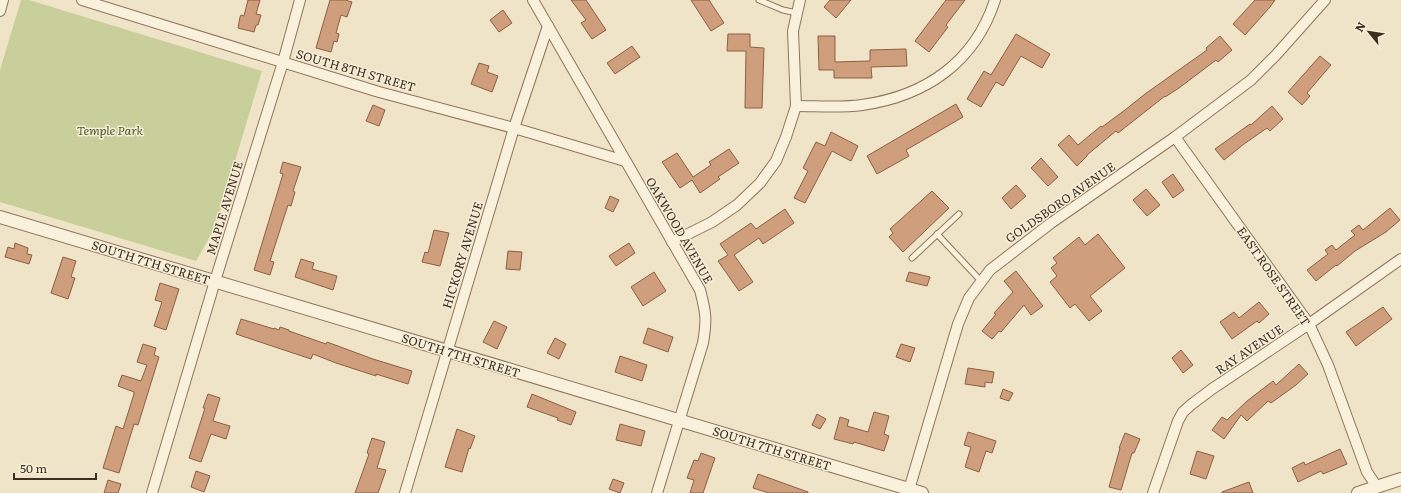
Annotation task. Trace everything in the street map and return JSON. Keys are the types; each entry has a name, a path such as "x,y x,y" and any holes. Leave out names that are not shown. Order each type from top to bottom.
{"street":[{"path":"0,11 3,0"},
{"name":"SOUTH 8TH STREET","path":"82,0 379,92 514,128 625,161"},
{"name":"MAPLE AVENUE","path":"152,493 215,281 283,62 300,0"},
{"name":"OAKWOOD AVENUE","path":"532,0 700,290 705,309 706,322 703,343 657,493"},
{"path":"672,242 712,222 737,204 760,183 776,161 796,106 793,30 800,0"},
{"path":"796,106 862,105 891,99 919,89 943,75 962,58 979,35 991,12 995,0"},
{"name":"GOLDSBORO AVENUE","path":"909,491 958,324 969,298 990,270 1019,247 1175,137 1251,80 1276,55 1325,0"},
{"name":"HICKORY AVENUE","path":"405,493 514,128 548,26"},
{"name":"EAST ROSE STREET","path":"1175,137 1309,324 1328,365 1367,472 1379,490"},
{"name":"SOUTH 7TH STREET","path":"0,217 448,350 909,491 922,493"},
{"name":"RAY AVENUE","path":"1153,493 1178,421 1183,412 1212,389 1309,324 1401,259"},
{"path":"1358,493 1379,490 1401,478"}],"lane":[{"path":"759,0 797,13"},
{"path":"912,258 959,214"},
{"path":"937,234 981,281"}],"green space":[{"name":"Temple Park","path":"21,0 29,0 262,71 215,228 196,261 0,202 0,70"}],"building":[{"path":"248,0 260,0 256,14 261,15 254,32 238,28 240,17 241,15 244,16"},
{"path":"330,0 345,0 352,2 347,17 341,15 336,33 339,34 337,42 334,41 331,52 316,48"},
{"path":"571,0 586,0 606,30 592,39 581,23 586,20"},
{"path":"691,0 709,0 724,23 711,31"},
{"path":"830,0 851,0 836,18 824,7"},
{"path":"946,0 965,0 946,25 948,27 929,52 915,41"},
{"path":"1255,0 1275,0 1245,35 1233,24"},
{"path":"503,10 512,23 499,32 490,20"},
{"path":"728,34 750,34 750,47 764,48 762,108 745,108 746,51 727,51"},
{"path":"1016,34 1050,54 1042,68 1021,56 1003,86 996,82 981,107 967,99 984,71 991,75"},
{"path":"818,36 835,36 835,62 870,61 870,50 906,49 907,66 871,67 872,78 834,78 834,70 819,70"},
{"path":"1220,36 1232,50 1218,62 1216,60 1179,88 1165,96 1118,133 1116,131 1087,155 1077,166 1058,145 1069,135 1078,145 1101,126 1102,127 1207,50 1206,48"},
{"path":"632,46 640,57 615,74 607,63"},
{"path":"1320,56 1331,65 1307,93 1310,96 1302,105 1288,92"},
{"path":"479,63 489,66 487,72 498,76 492,92 471,84"},
{"path":"956,104 963,117 906,150 909,156 877,174 867,156"},
{"path":"373,105 385,110 379,126 366,121"},
{"path":"1272,106 1283,119 1270,131 1267,128 1224,160 1215,149 1250,124 1251,125"},
{"path":"831,132 858,146 851,161 832,151 805,203 794,198 808,171 803,168 816,142 825,146"},
{"path":"729,149 739,163 718,177 720,179 700,193 692,180 680,188 662,162 677,153 693,177 711,165 709,162"},
{"path":"1041,158 1058,177 1048,186 1031,168"},
{"path":"283,162 301,167 293,191 295,192 291,206 288,205 270,261 274,262 270,275 254,270 283,174 280,173"},
{"path":"1173,174 1184,190 1173,198 1162,182"},
{"path":"1016,185 1026,196 1011,209 1002,198"},
{"path":"1146,189 1160,205 1147,216 1133,200"},
{"path":"932,191 949,208 903,252 889,237 893,233 890,229"},
{"path":"610,196 619,200 613,212 605,208"},
{"path":"1390,208 1400,220 1386,232 1355,251 1316,281 1307,270 1328,254 1325,250 1332,245 1336,250 1355,235 1351,231 1359,225 1363,230"},
{"path":"785,209 794,223 763,244 759,238 734,255 753,282 739,291 718,261 728,255 720,244 751,223 756,229"},
{"path":"434,230 449,233 440,266 422,262 425,252 428,253"},
{"path":"1098,234 1125,268 1090,296 1102,311 1089,321 1075,304 1070,308 1050,282 1057,276 1051,268 1057,263 1053,258 1079,237 1085,245"},
{"path":"15,243 28,248 27,254 32,255 29,264 5,257 8,247 14,249"},
{"path":"629,243 635,253 616,266 609,256"},
{"path":"508,251 522,252 520,270 506,269"},
{"path":"63,257 76,261 71,277 75,278 68,299 51,293"},
{"path":"301,259 314,263 312,269 337,276 333,290 295,277"},
{"path":"1016,271 1043,306 1031,315 1024,305 1001,332 999,331 992,339 982,331 996,314 994,313 1013,292 1004,281"},
{"path":"654,272 666,291 643,306 631,287"},
{"path":"909,272 930,277 927,286 906,281"},
{"path":"160,283 179,289 166,330 154,326 162,302 155,300"},
{"path":"1259,302 1269,314 1259,323 1257,321 1232,339 1220,322 1234,312 1239,318"},
{"path":"1383,307 1392,319 1356,346 1346,332"},
{"path":"241,319 274,329 279,330 280,327 326,344 327,342 373,359 412,371 408,384 376,374 376,376 313,354 311,359 236,334"},
{"path":"494,321 507,327 497,349 483,342"},
{"path":"648,328 673,337 668,352 643,343"},
{"path":"555,338 566,344 559,359 547,353"},
{"path":"143,344 156,348 154,355 159,357 138,425 134,424 119,473 103,468 116,426 123,429 134,394 134,392 118,386 122,375 141,381 147,365 137,362"},
{"path":"901,344 915,348 910,362 896,357"},
{"path":"1181,350 1193,365 1183,373 1172,358"},
{"path":"620,356 647,365 642,381 615,372"},
{"path":"1299,364 1308,374 1296,385 1271,403 1268,401 1247,421 1241,415 1224,439 1212,430 1222,417 1227,420 1247,401 1273,381 1276,385"},
{"path":"968,368 994,372 992,383 985,382 985,387 965,384"},
{"path":"1003,389 1013,393 1009,401 1000,398"},
{"path":"208,394 220,398 213,421 230,426 226,439 211,434 201,462 189,458"},
{"path":"532,394 576,412 571,425 557,420 558,418 527,407"},
{"path":"874,412 889,416 884,434 889,436 884,451 854,442 853,444 834,439 840,417 849,420 847,426 868,432"},
{"path":"817,414 826,419 820,429 812,425"},
{"path":"620,424 645,431 641,446 616,440"},
{"path":"457,429 475,436 470,449 469,448 462,472 445,467"},
{"path":"968,432 996,441 992,453 986,451 979,472 965,467 971,447 964,445"},
{"path":"1125,433 1140,439 1134,453 1132,453 1121,490 1109,487 1119,448"},
{"path":"372,438 385,442 377,468 386,470 378,493 355,493 369,454 367,453"},
{"path":"1340,449 1347,464 1323,474 1321,471 1298,482 1292,468 1304,462 1305,465"},
{"path":"1197,451 1214,456 1206,479 1190,474"},
{"path":"701,453 715,458 703,493 690,493 694,480 687,478 694,460 698,461"},
{"path":"196,471 210,476 204,492 191,487"},
{"path":"758,474 808,493 769,493 753,488"},
{"path":"613,479 624,483 620,493 609,489"},
{"path":"108,480 121,484 118,493 104,493"},
{"path":"1249,482 1253,493 1222,493 1222,492"}]}
